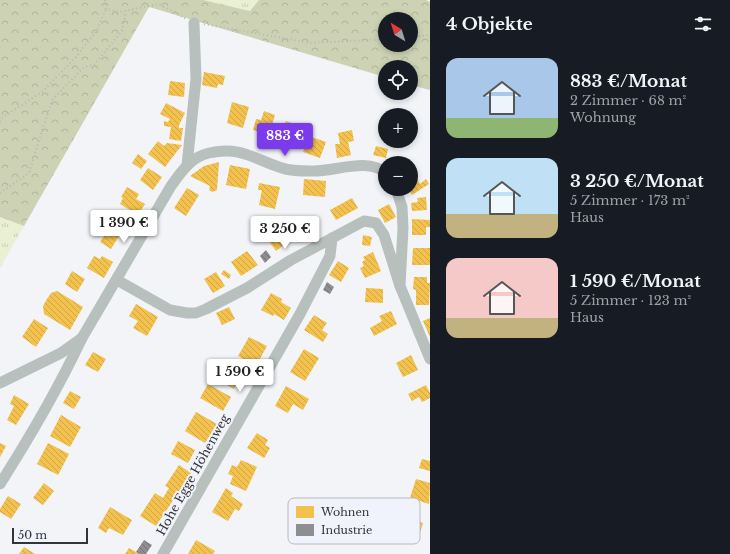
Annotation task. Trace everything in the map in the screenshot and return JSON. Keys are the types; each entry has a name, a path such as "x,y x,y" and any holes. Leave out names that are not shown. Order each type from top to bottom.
{"street":[{"path":"187,165 196,79 194,22"},
{"path":"0,484 42,416 68,369 82,338 171,186 187,165 198,157 226,151 243,152 283,169 325,171 361,165 378,168"},
{"path":"398,196 402,207 403,228 400,286"},
{"path":"117,280 170,310 178,313 196,313 247,288 292,260 364,221 376,223 384,235 400,286 430,359"},
{"name":"Hohe Egge Höhenweg","path":"163,554 300,314 330,256 332,238"},
{"path":"0,382 61,353 82,338"}],"path":[{"path":"0,122 3,117 42,92 76,57 96,32 106,9 106,0"},
{"path":"106,9 120,12 159,4 194,22 311,43 378,39"},
{"path":"0,193 29,173 52,100 84,67 94,65 122,31 126,11"},
{"path":"418,37 430,35"}],"green space":[{"path":"0,0 203,0 250,11 259,0 426,0 430,2 430,90 418,87 418,60 378,60 378,75 149,7 24,226 0,217"},
{"path":"203,0 259,0 250,11"},
{"path":"0,217 24,226 0,268"}],"building: Wohnen":[{"path":"204,72 225,76 223,85 218,84 217,88 202,85"},
{"path":"170,81 185,83 184,97 168,95"},
{"path":"232,102 249,107 243,128 227,123"},
{"path":"166,103 185,113 179,125 179,128 183,128 181,141 169,139 171,127 164,126 164,121 168,122 170,119 160,114"},
{"path":"264,111 275,115 269,135 253,130 256,119 261,120"},
{"path":"286,121 305,128 298,147 278,139"},
{"path":"352,130 354,141 348,142 351,155 337,158 335,144 340,144 338,133"},
{"path":"309,136 326,142 320,158 303,152"},
{"path":"158,141 164,146 167,143 182,145 165,167 148,154"},
{"path":"376,146 378,148 388,149 386,156 373,155"},
{"path":"138,154 147,161 141,169 132,163"},
{"path":"219,162 217,190 212,192 209,190 210,186 190,176 204,166"},
{"path":"230,165 250,169 246,189 226,185"},
{"path":"148,168 162,177 153,190 140,180"},
{"path":"304,179 326,181 325,197 303,195"},
{"path":"426,179 429,184 418,191 418,180 420,184"},
{"path":"259,183 280,187 275,209 259,205 262,190 258,190"},
{"path":"127,187 139,194 136,199 145,204 138,215 120,204 123,198 121,197"},
{"path":"187,188 199,195 186,216 174,208"},
{"path":"426,197 427,210 412,211 411,203 418,202 417,198"},
{"path":"352,198 358,208 336,220 330,210"},
{"path":"389,204 396,217 385,223 378,210"},
{"path":"412,219 430,220 430,227 426,227 426,235 412,235"},
{"path":"105,220 122,231 111,249 100,242 106,233 100,229"},
{"path":"313,221 319,232 307,239 301,228"},
{"path":"282,226 292,239 276,251 266,237"},
{"path":"363,235 372,237 370,246 362,245"},
{"path":"413,248 430,248 430,265 412,265"},
{"path":"247,251 258,265 241,276 231,262"},
{"path":"373,252 381,271 365,278 360,268 364,266 362,262 365,260 363,257"},
{"path":"94,256 100,259 102,256 113,262 104,278 87,268"},
{"path":"338,261 349,268 341,282 329,275"},
{"path":"224,270 231,275 229,279 221,274"},
{"path":"72,271 85,279 77,292 65,284"},
{"path":"216,272 225,286 213,293 204,279"},
{"path":"414,277 427,277 427,283 430,283 429,305 416,305 416,290 413,289"},
{"path":"366,288 383,289 383,303 365,302"},
{"path":"57,291 83,307 70,330 44,314 43,306 51,293"},
{"path":"271,293 282,299 281,302 291,308 284,320 274,314 273,316 261,310"},
{"path":"136,304 158,317 147,336 133,328 138,321 129,316"},
{"path":"229,307 235,319 222,325 216,313"},
{"path":"391,311 397,324 374,336 370,328 382,321 379,316"},
{"path":"314,315 327,323 322,330 328,334 323,342 304,330"},
{"path":"430,318 430,337 423,321"},
{"path":"34,319 48,328 36,347 22,337"},
{"path":"249,337 267,346 256,366 238,356"},
{"path":"304,349 319,358 305,381 290,372"},
{"path":"93,352 106,359 98,372 85,365"},
{"path":"411,355 418,370 403,377 396,363"},
{"path":"228,361 244,370 234,389 218,380"},
{"path":"208,384 231,397 223,411 200,398"},
{"path":"426,385 430,393 430,398 422,402 419,397 412,401 408,394"},
{"path":"286,386 309,399 303,410 293,404 288,413 275,406"},
{"path":"70,391 81,397 74,409 63,403"},
{"path":"14,395 29,404 16,425 7,420 14,406 10,404"},
{"path":"196,412 217,424 205,443 185,431"},
{"path":"61,415 81,427 70,447 50,436"},
{"path":"257,433 268,440 265,445 270,448 264,458 247,448"},
{"path":"178,441 195,450 188,463 171,454"},
{"path":"0,443 6,446 0,457"},
{"path":"48,443 69,454 58,475 37,464"},
{"path":"422,459 430,461 430,471 419,468"},
{"path":"241,460 257,467 246,491 230,484 233,476 228,474 232,465 237,467"},
{"path":"179,465 191,473 156,526 140,516 155,493 163,498 169,488 165,486"},
{"path":"416,479 430,483 429,504 420,501 420,498 410,498"},
{"path":"44,483 54,491 43,505 33,498"},
{"path":"226,488 233,493 231,496 243,504 239,511 235,509 228,521 212,512"},
{"path":"8,496 21,504 11,519 0,512 0,509"},
{"path":"110,507 132,520 123,535 109,528 106,533 98,528"},
{"path":"420,522 423,523 420,533"},
{"path":"196,540 215,551 213,554 188,554"},
{"path":"24,547 35,554 19,554"},
{"path":"129,548 136,552 140,554 125,554"}],"building: Industrie":[{"path":"122,221 130,226 128,231 119,226"},
{"path":"302,230 306,237 302,240 298,232"},
{"path":"266,250 271,257 265,263 260,256"},
{"path":"327,282 334,287 330,294 323,290"},
{"path":"144,540 152,545 146,554 140,554 136,552"}]}
